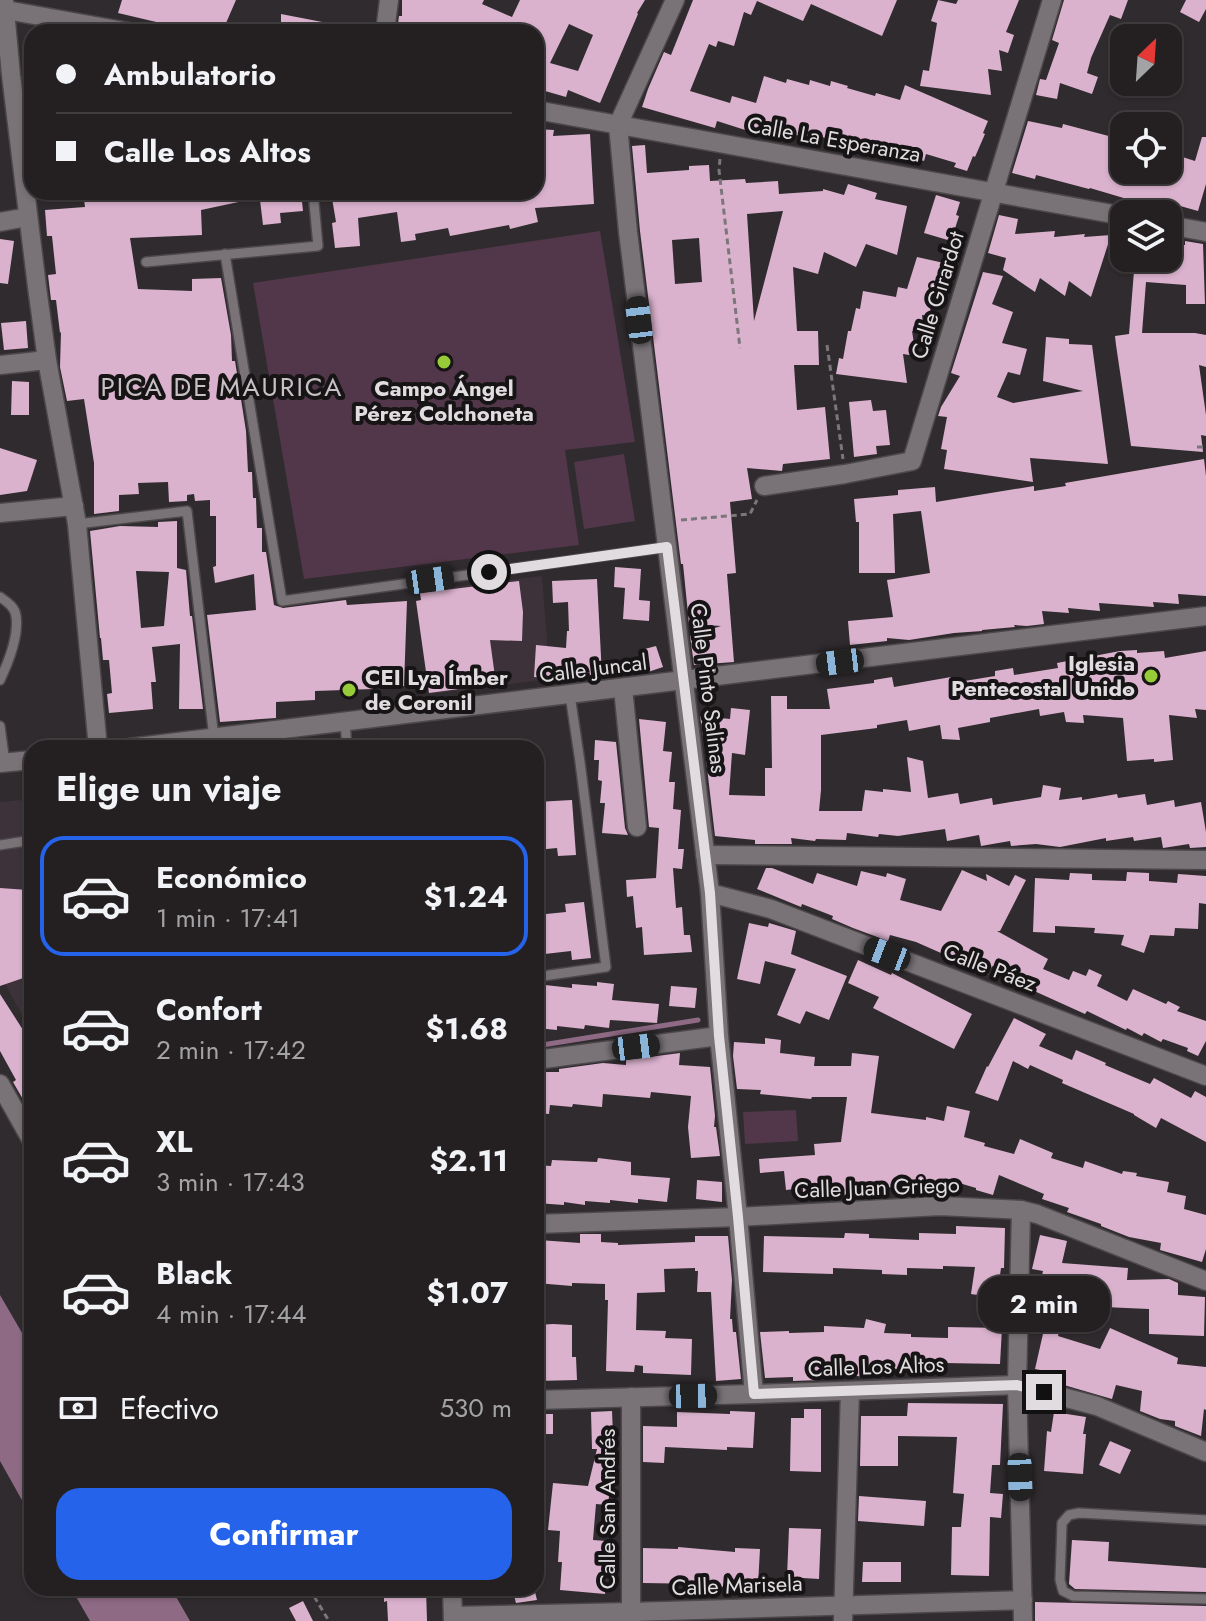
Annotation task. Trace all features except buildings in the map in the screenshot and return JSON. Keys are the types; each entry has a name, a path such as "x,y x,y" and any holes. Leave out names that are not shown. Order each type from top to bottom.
{"street":[{"path":"386,24 389,0"},
{"name":"Calle Pinto Salinas","path":"675,0 618,125 628,232 710,893 719,1036 754,1394"},
{"name":"Calle Girardot","path":"764,486 912,461 1052,0"},
{"path":"24,191 6,76 5,5 92,24"},
{"name":"Calle La Esperanza","path":"544,111 1110,213"},
{"path":"25,200 47,360 75,515 97,740"},
{"path":"0,222 28,217"},
{"path":"1182,228 1206,232"},
{"path":"0,365 47,360"},
{"path":"0,513 75,515"},
{"name":"Calle Juncal","path":"257,740 345,722 1206,616"},
{"path":"623,688 637,827"},
{"name":"Calle Juncal","path":"197,740 239,740"},
{"path":"2,763 24,761"},
{"path":"705,855 1206,860"},
{"name":"Calle Páez","path":"710,893 771,909 1206,1076"},
{"path":"544,1059 719,1036"},
{"path":"0,1084 24,1127"},
{"name":"Calle Juan Griego","path":"544,1224 940,1206 1021,1210 1206,1281"},
{"path":"1021,1210 1017,1385 1023,1621"},
{"name":"Calle Los Altos","path":"544,1400 1017,1385 1097,1406 1206,1452"},
{"path":"843,1613 850,1391"},
{"name":"Calle San Andrés","path":"631,1397 631,1617"},
{"path":"452,1596 453,1618"},
{"name":"Calle Marisela","path":"453,1618 843,1613 1023,1600"}],"lane":[{"path":"146,262 318,246 314,200"},
{"path":"225,254 282,601 667,547"},
{"path":"75,515 187,511 214,738"},
{"path":"0,597 17,615 9,662 0,680"},
{"path":"544,976 606,967 570,695"},
{"path":"345,722 346,740"},
{"path":"0,726 2,763"},
{"path":"0,845 24,841"},
{"path":"1206,1520 1069,1515 1062,1523 1060,1580 1063,1591 1073,1596 1206,1599"}],"path":[{"path":"721,143 719,170 740,348"},
{"path":"827,345 845,474"},
{"path":"1197,447 1206,447"},
{"path":"664,522 750,514 764,486"},
{"path":"314,1596 329,1621"}],"shaded area":[{"name":"Campo Ángel Pérez Colchoneta","path":"600,231 635,442 565,450 579,545 304,579 253,283"},
{"path":"624,454 635,521 584,529 574,462"},
{"path":"542,576 550,679 431,694 420,591"},
{"path":"24,800 24,1018 0,975 0,802"},
{"path":"796,1110 798,1141 745,1144 743,1112"},
{"path":"0,1295 24,1336 24,1504 0,1461"},
{"path":"76,1596 176,1596 190,1621 90,1621"}],"waterway":[{"path":"544,1045 698,1020"}],"place":[{"name":"Campo Ángel Pérez Colchoneta","path":"444,362"},
{"name":"Iglesia Pentecostal Unido","path":"1151,676"},
{"name":"CEI Lya Ímber de Coronil","path":"349,690"}],"district":[{"name":"PICA DE MAURICA","path":"222,387"}],"route":[{"path":"489,572 667,547 710,893 719,1036 754,1394 1017,1385 1044,1392"}]}
